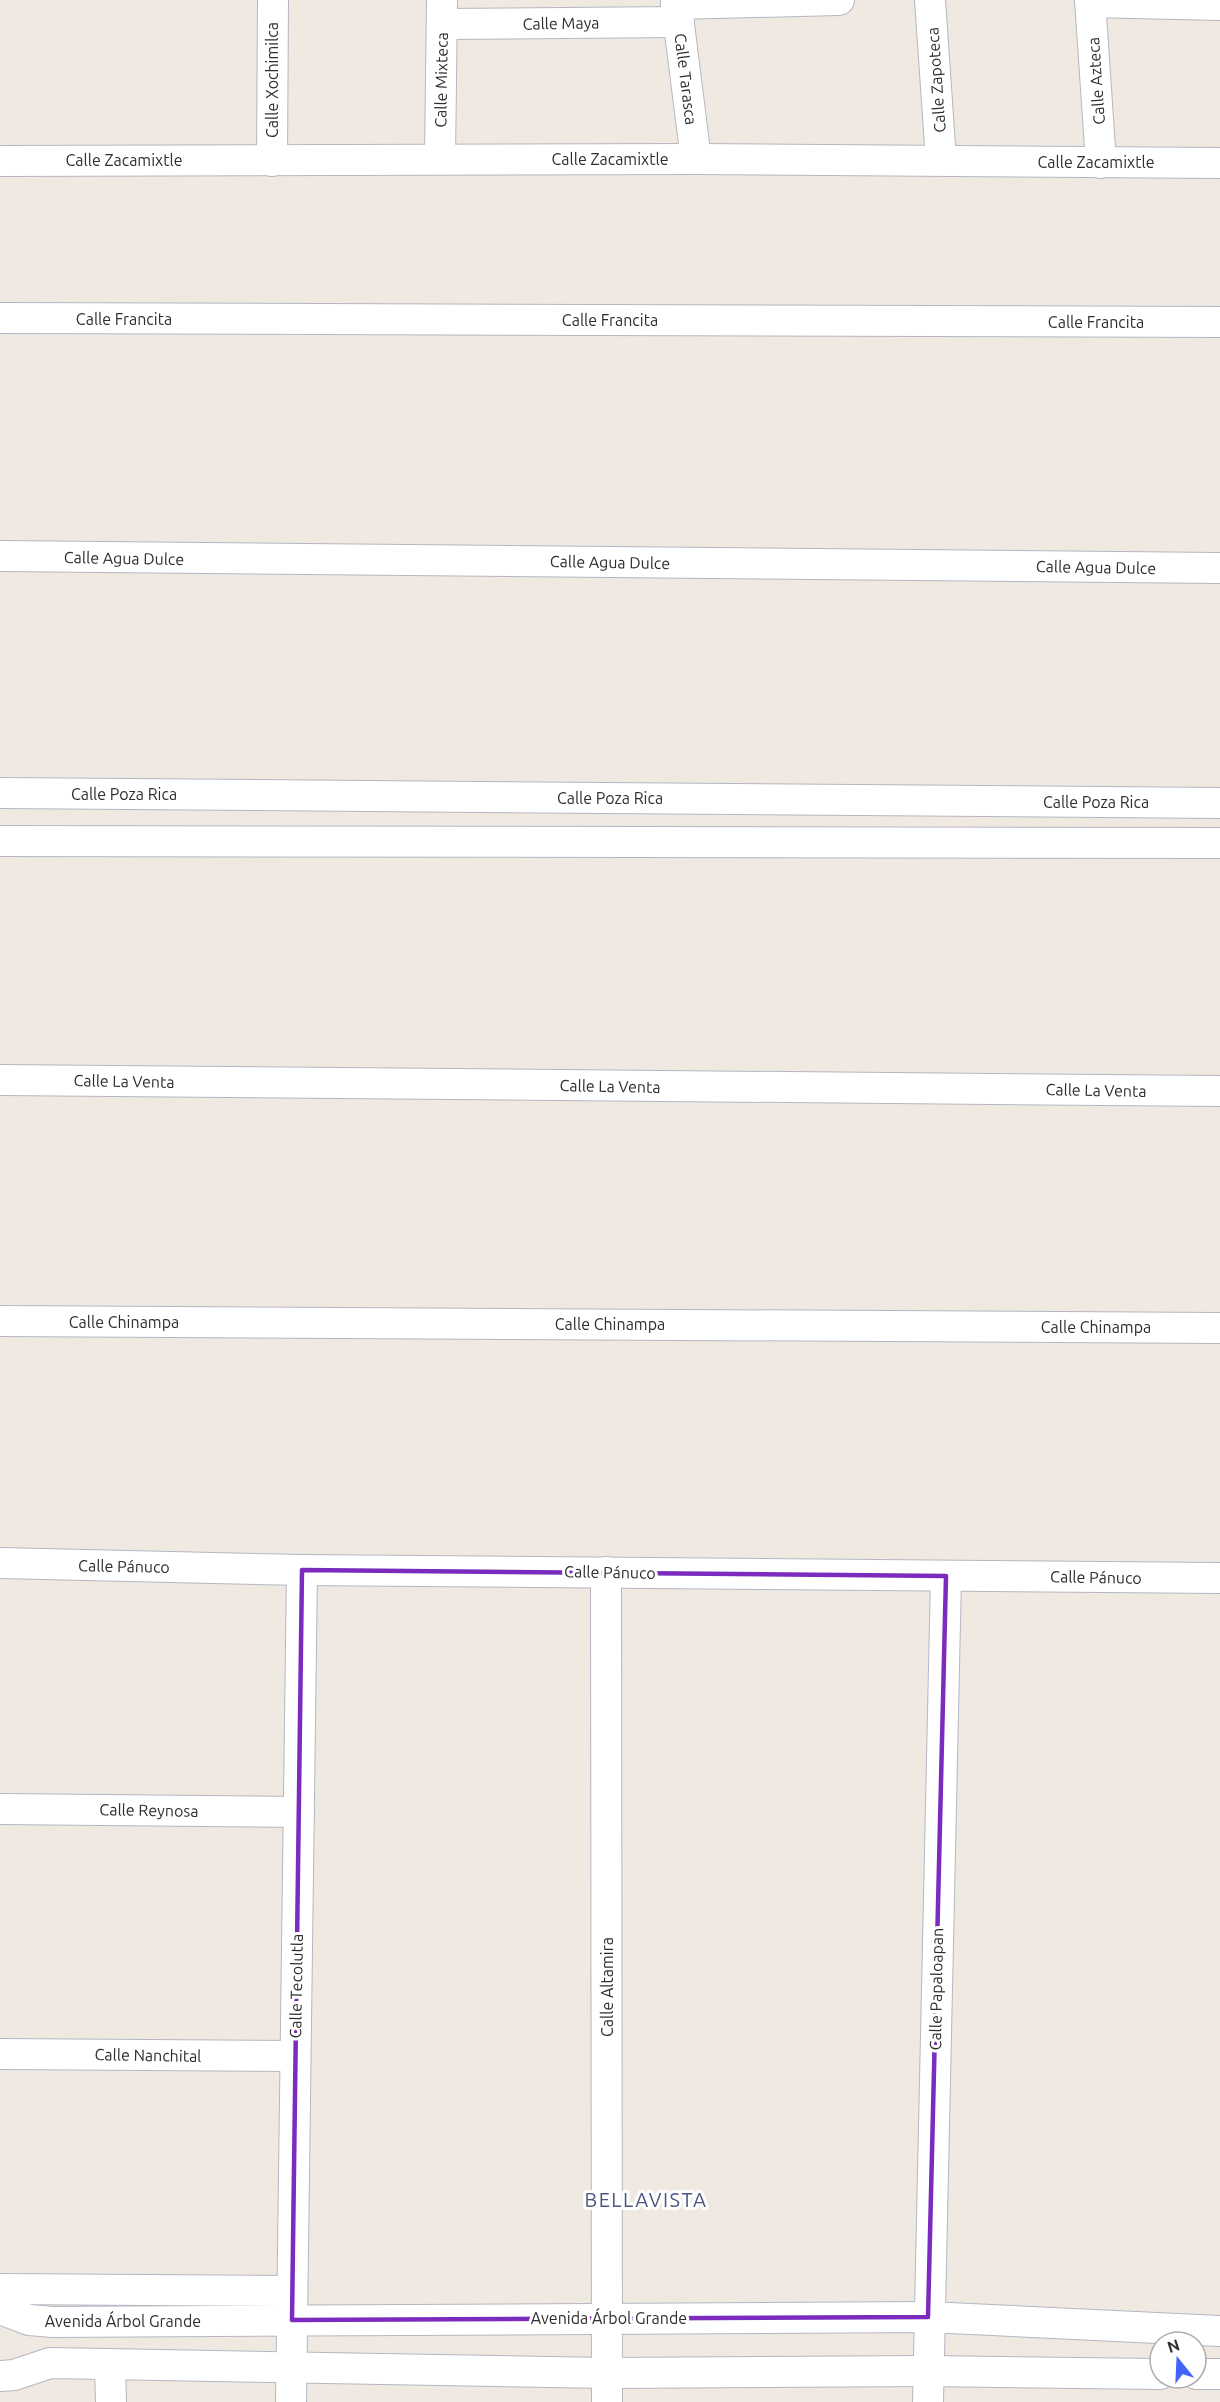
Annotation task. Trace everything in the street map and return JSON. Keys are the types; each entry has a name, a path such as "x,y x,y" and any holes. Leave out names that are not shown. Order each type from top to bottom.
{"street":[{"name":"Calle Xochimilca","path":"272,161 273,0"},
{"name":"Calle Maya","path":"442,12 677,8 839,0"},
{"name":"Calle Zapoteca","path":"930,0 941,160"},
{"path":"1090,1 1220,4"},
{"name":"Calle Azteca","path":"1090,1 1101,163"},
{"name":"Calle Tarasca","path":"677,8 696,159"},
{"name":"Calle Mixteca","path":"440,159 442,12"},
{"name":"Calle Zacamixtle","path":"0,161 696,159 1220,163"},
{"name":"Calle Francita","path":"0,318 1220,322"},
{"name":"Calle Agua Dulce","path":"0,556 1220,568"},
{"name":"Calle Poza Rica","path":"0,793 1220,803"},
{"path":"654,842 651,819 660,799"},
{"path":"744,842 752,821 747,799"},
{"path":"0,841 1220,843"},
{"name":"Calle La Venta","path":"0,1080 1220,1091"},
{"name":"Calle Chinampa","path":"0,1321 1220,1328"},
{"name":"Calle Pánuco","path":"0,1563 302,1570 1220,1578"},
{"name":"Calle Tecolutla","path":"291,2402 302,1570"},
{"name":"Calle Altamira","path":"606,1572 607,2402"},
{"name":"Calle Papaloapan","path":"928,2402 928,2316 946,1576"},
{"name":"Calle Reynosa","path":"0,1809 298,1812"},
{"name":"Calle Nanchital","path":"0,2054 295,2056"},
{"path":"0,2289 292,2306"},
{"name":"Avenida Árbol Grande","path":"0,2309 29,2320 53,2322 292,2306 608,2318 928,2316 1220,2331"},
{"path":"0,2376 14,2375 50,2363 607,2373 928,2371 1148,2374"},
{"path":"111,2365 111,2402"}],"highlighted area":[{"path":"302,1570 946,1576 928,2317 292,2320"}],"district":[{"name":"BELLAVISTA","path":"646,2199"}]}
